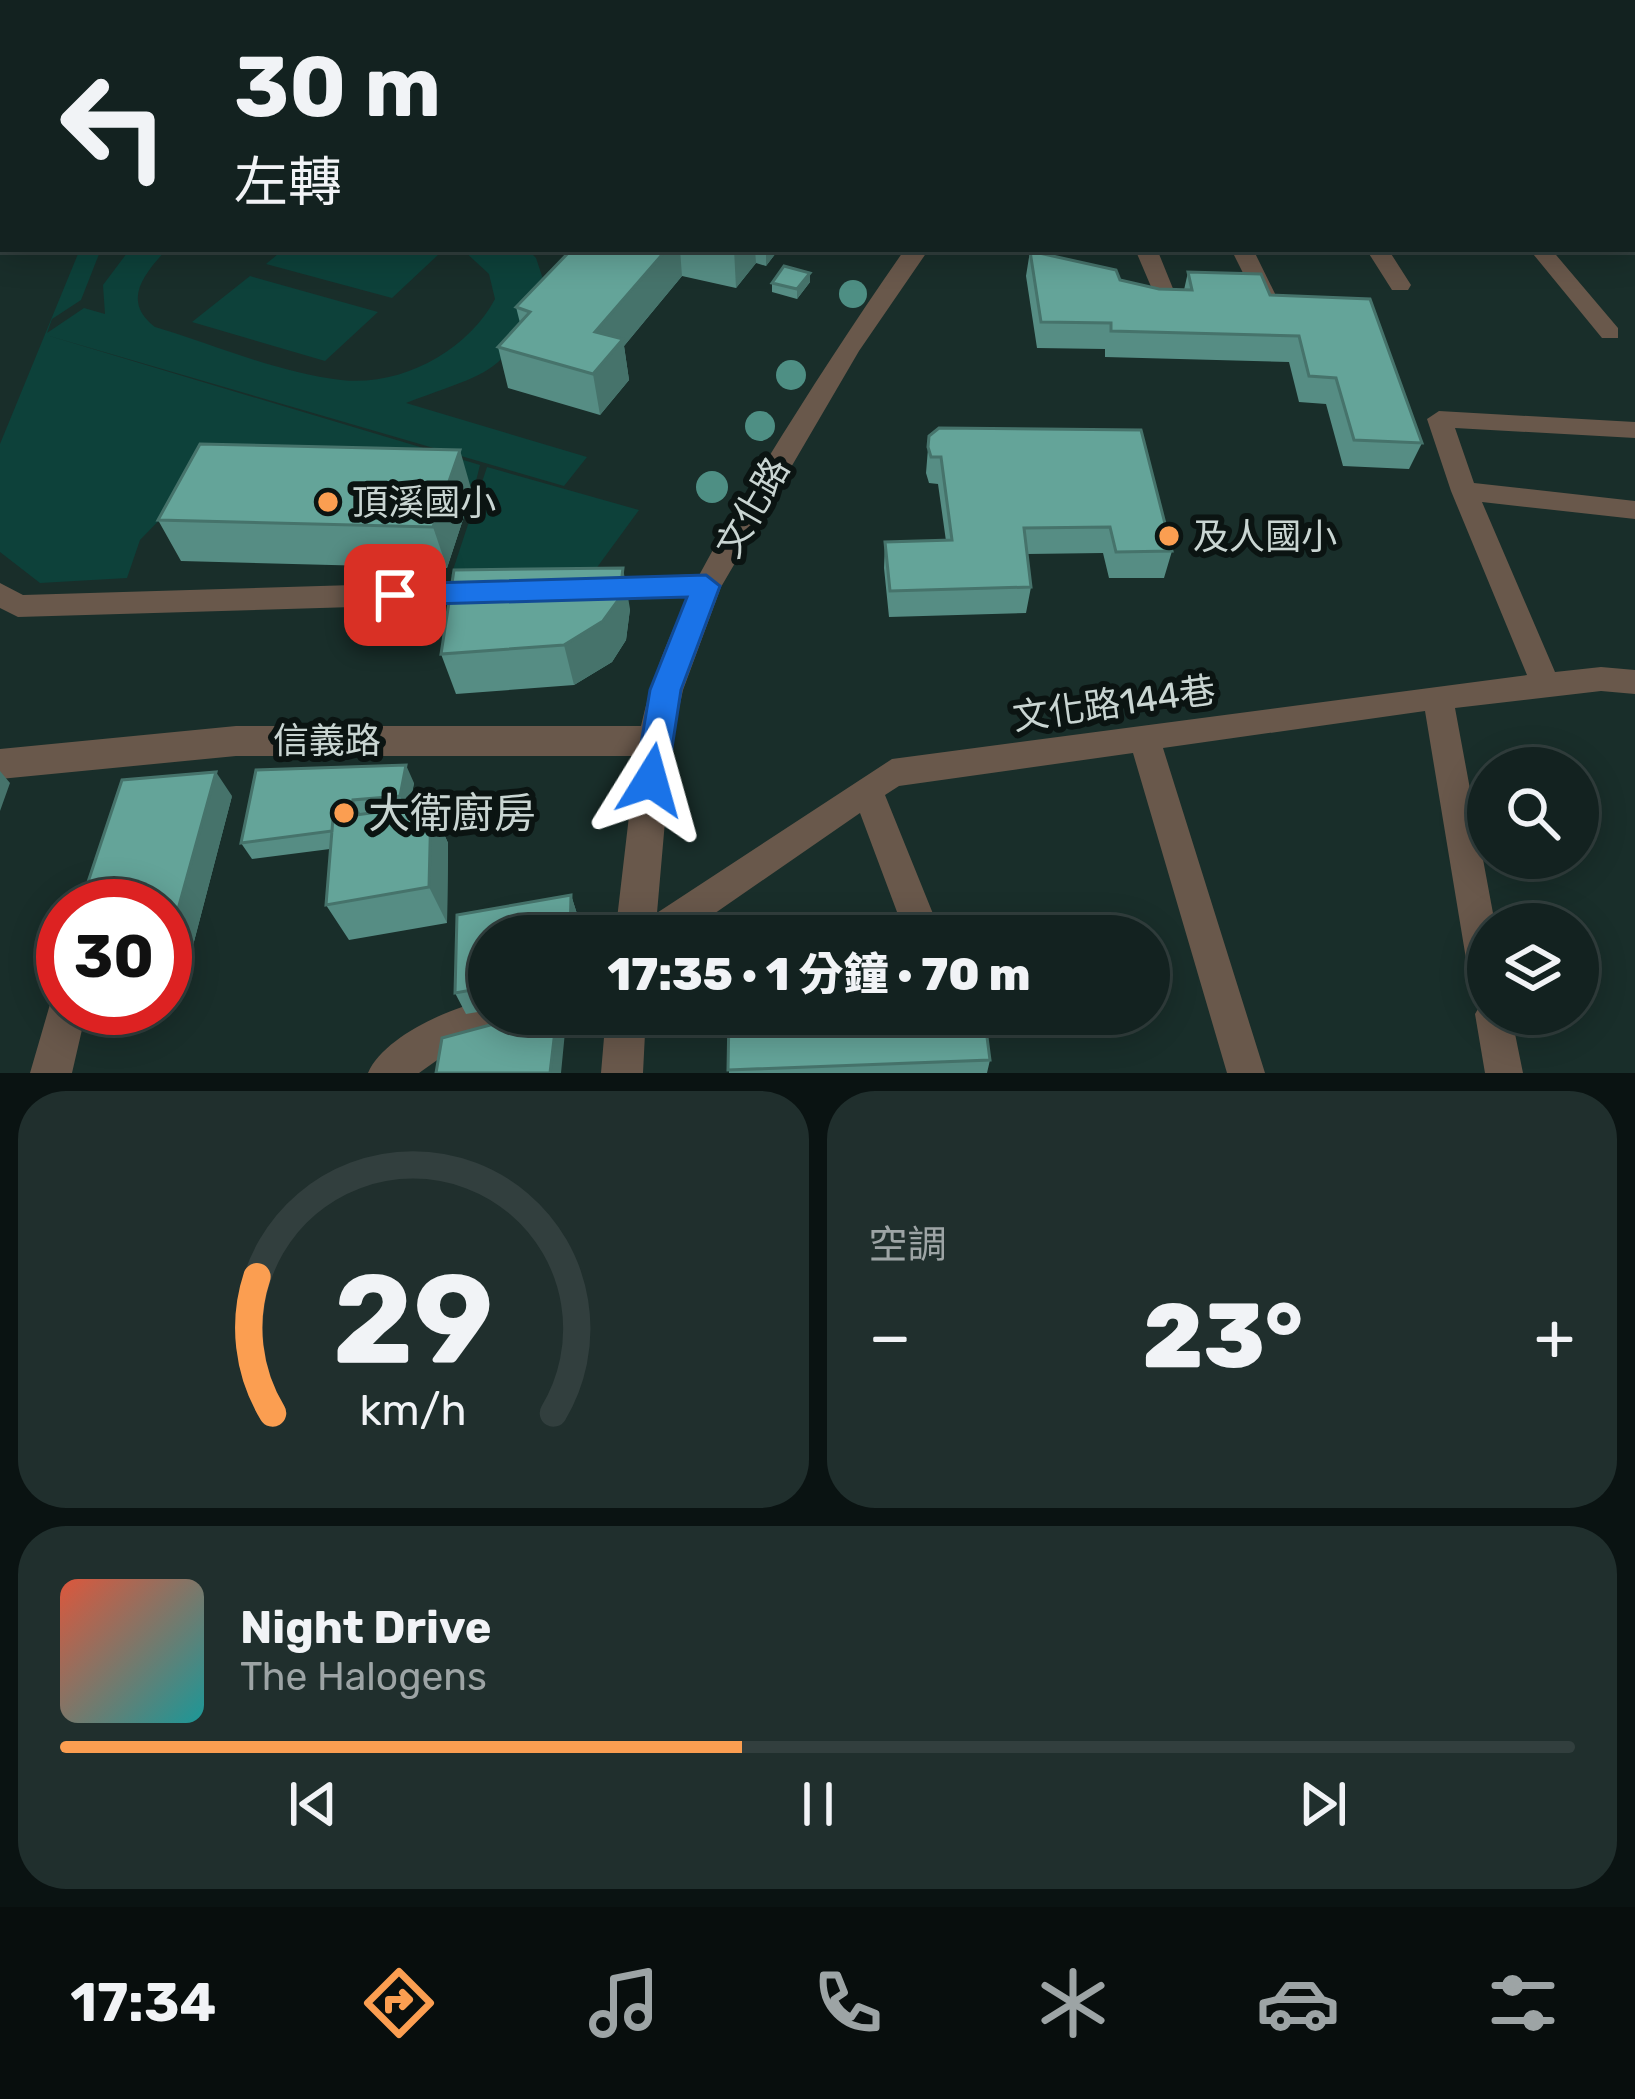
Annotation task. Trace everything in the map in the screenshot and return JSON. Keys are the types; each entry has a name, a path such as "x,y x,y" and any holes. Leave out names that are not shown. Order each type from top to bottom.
{"street":[{"name":"文化路","path":"637,915 655,741 666,690 706,586 826,384 915,252"},
{"name":"信義路","path":"0,764 236,740 655,741"},
{"path":"128,796 140,752"},
{"path":"51,1073 60,1035"},
{"path":"622,1073 625,1035"}],"lane":[{"path":"1147,252 1163,291"},
{"path":"1243,252 1270,306"},
{"path":"1379,252 1400,285"},
{"path":"1542,252 1610,333"},
{"path":"1547,686 1464,491 1439,419 1635,430"},
{"path":"1464,491 1635,510"},
{"path":"563,590 706,586"},
{"path":"0,593 17,606 515,591"},
{"name":"文化路144巷","path":"683,915 892,773 1438,697 1601,679 1635,682"},
{"path":"1438,697 1474,903"},
{"path":"1144,738 1246,1073"},
{"path":"868,790 916,915"},
{"path":"387,1073 457,1024 468,1022"},
{"path":"1497,1035 1504,1073"}],"green space":[{"path":"79,252 100,252 81,300 52,319 47,333 84,308 105,314 103,285 128,252 164,252 144,278 138,297 139,307 155,327 294,371 364,381 431,361 483,317 495,299 489,274 465,252 530,252 546,288 505,355 478,375 406,403 587,457 564,486 46,335 480,465 475,485 207,471 140,540 127,578 40,583 0,552 0,444"},
{"path":"280,252 439,254 392,298 266,264"},
{"path":"250,276 378,312 325,361 192,322"},
{"path":"487,467 639,510 590,577 451,576"}],"building":[{"path":"569,252 664,252 595,332 623,339 593,374 498,347 530,312 516,307"},
{"path":"1030,252 1116,270 1120,280 1159,289 1192,290 1188,272 1261,274 1270,295 1370,299 1422,443 1354,440 1336,378 1309,376 1299,336 1111,331 1111,323 1041,322"},
{"path":"784,266 810,273 797,289 772,283"},
{"path":"939,428 1141,430 1172,551 1116,552 1110,527 1024,528 1031,587 890,591 885,542 952,540 941,457 931,457 928,447 929,436"},
{"path":"200,444 460,450 433,527 158,520"},
{"path":"623,568 619,599 603,621 564,645 441,654 454,570"},
{"path":"406,765 400,796 353,800 352,816 333,818 332,831 241,843 256,770"},
{"path":"216,772 186,879 89,879 122,780"},
{"path":"431,805 429,887 326,905 333,818"},
{"path":"571,895 571,915 468,915 468,991 455,993 457,915"},
{"path":"468,1031 468,1035 555,1035 550,1073 436,1073 442,1038"},
{"path":"729,1035 987,1035 990,1060 728,1070"}],"place":[{"name":"頂溪國小","path":"328,502"},
{"name":"及人國小","path":"1169,536"},
{"name":"大衛廚房","path":"344,813"}],"route":[{"path":"395,595 706,586 666,690 651,780"}]}
